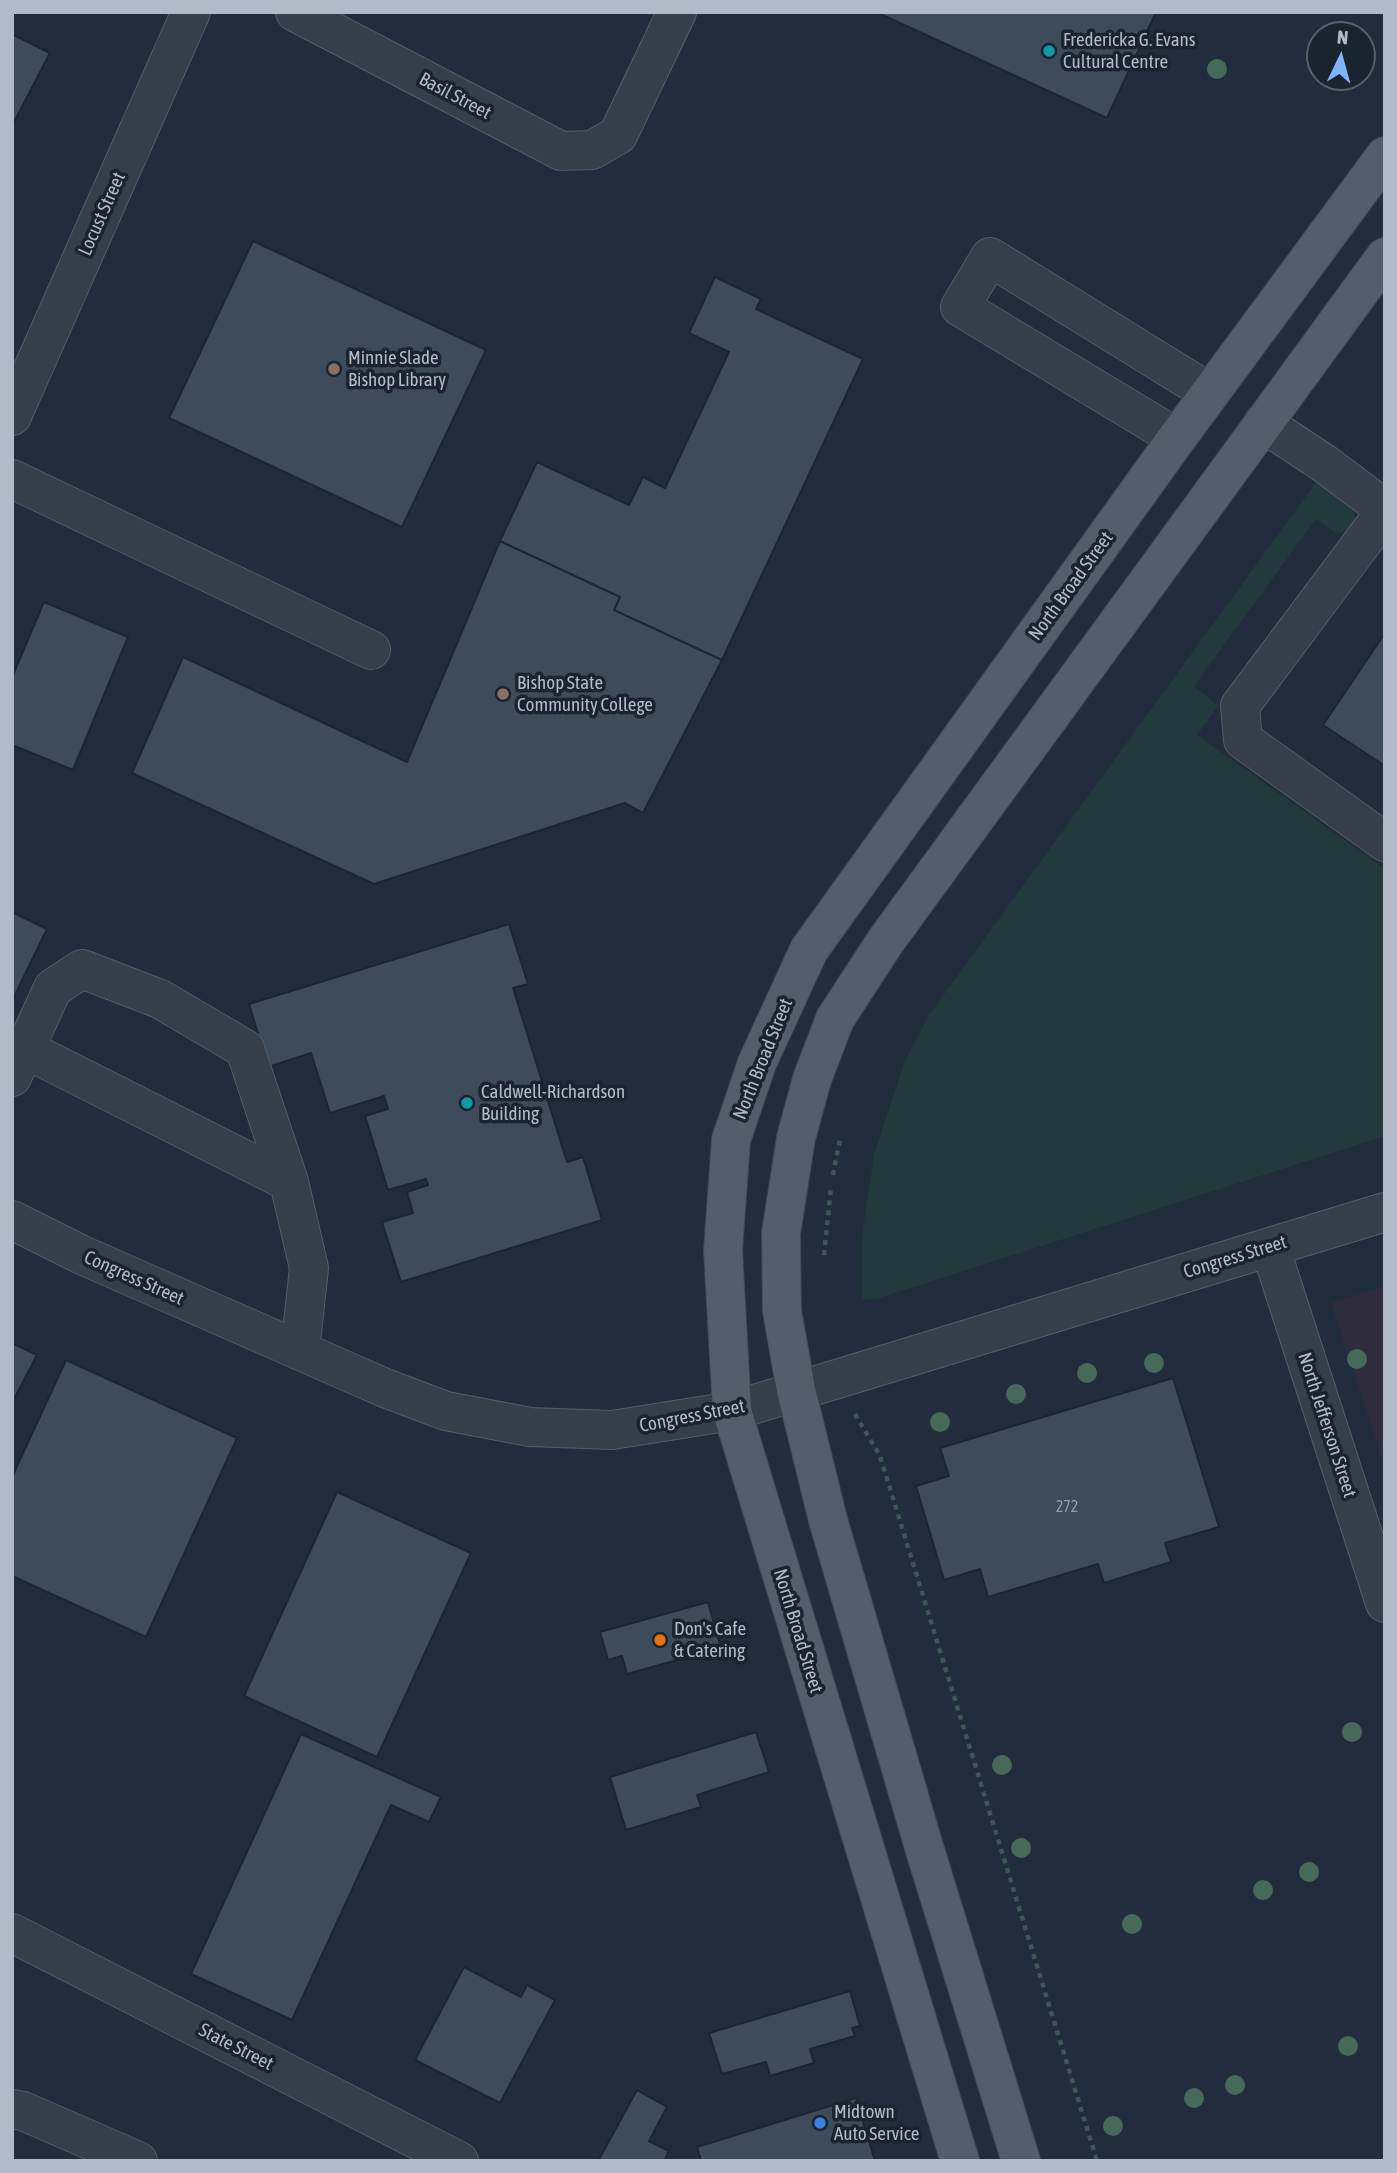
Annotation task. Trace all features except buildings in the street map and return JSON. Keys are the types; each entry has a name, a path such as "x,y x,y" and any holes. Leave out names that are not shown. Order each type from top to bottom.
{"main road":[{"name":"North Broad Street","path":"960,2161 732,1411 723,1250 731,1140 757,1063 809,950 1210,393 1385,156"},
{"path":"1021,2161 924,1847 828,1520 796,1390 782,1311 781,1233 796,1138 812,1079 835,1020 885,942 1385,257"}],"street":[{"name":"Locust Street","path":"12,416 191,12"},
{"name":"Basil Street","path":"295,12 561,151 592,150 618,135 677,12"},
{"path":"1177,439 960,307 990,257 1210,393"},
{"path":"1264,422 1385,510 1240,706 1242,740 1385,842"},
{"path":"12,479 371,650"},
{"path":"289,1182 18,1063 53,988 82,969 160,999 245,1049 289,1182 309,1268 300,1351"},
{"name":"Congress Street","path":"12,1220 82,1255 300,1351 446,1411 530,1427 612,1430 732,1411 1385,1213"},
{"name":"North Jefferson Street","path":"1270,1247 1385,1603"},
{"name":"State Street","path":"12,1933 459,2161"},
{"path":"12,2109 138,2161"}],"path":[{"path":"822,1264 841,1130"},
{"path":"834,1379 880,1456 1097,2161"}],"shaded area":[{"path":"1385,1286 1385,1467 1331,1303"}],"green space":[{"path":"1317,481 1353,508 1356,518 1346,530 1337,534 1316,519 1194,686 1218,706 1197,735 1385,869 1385,1136 879,1298 862,1300 862,1236 874,1155 904,1063 929,1015"}],"place":[{"name":"Fredericka G. Evans Cultural Centre","path":"1049,51"},
{"name":"Minnie Slade Bishop Library","path":"334,369"},
{"name":"Bishop State Community College","path":"503,694"},
{"name":"Caldwell-Richardson Building","path":"467,1103"},
{"name":"Don's Cafe & Catering","path":"660,1640"},
{"name":"Midtown Auto Service","path":"820,2123"}]}
